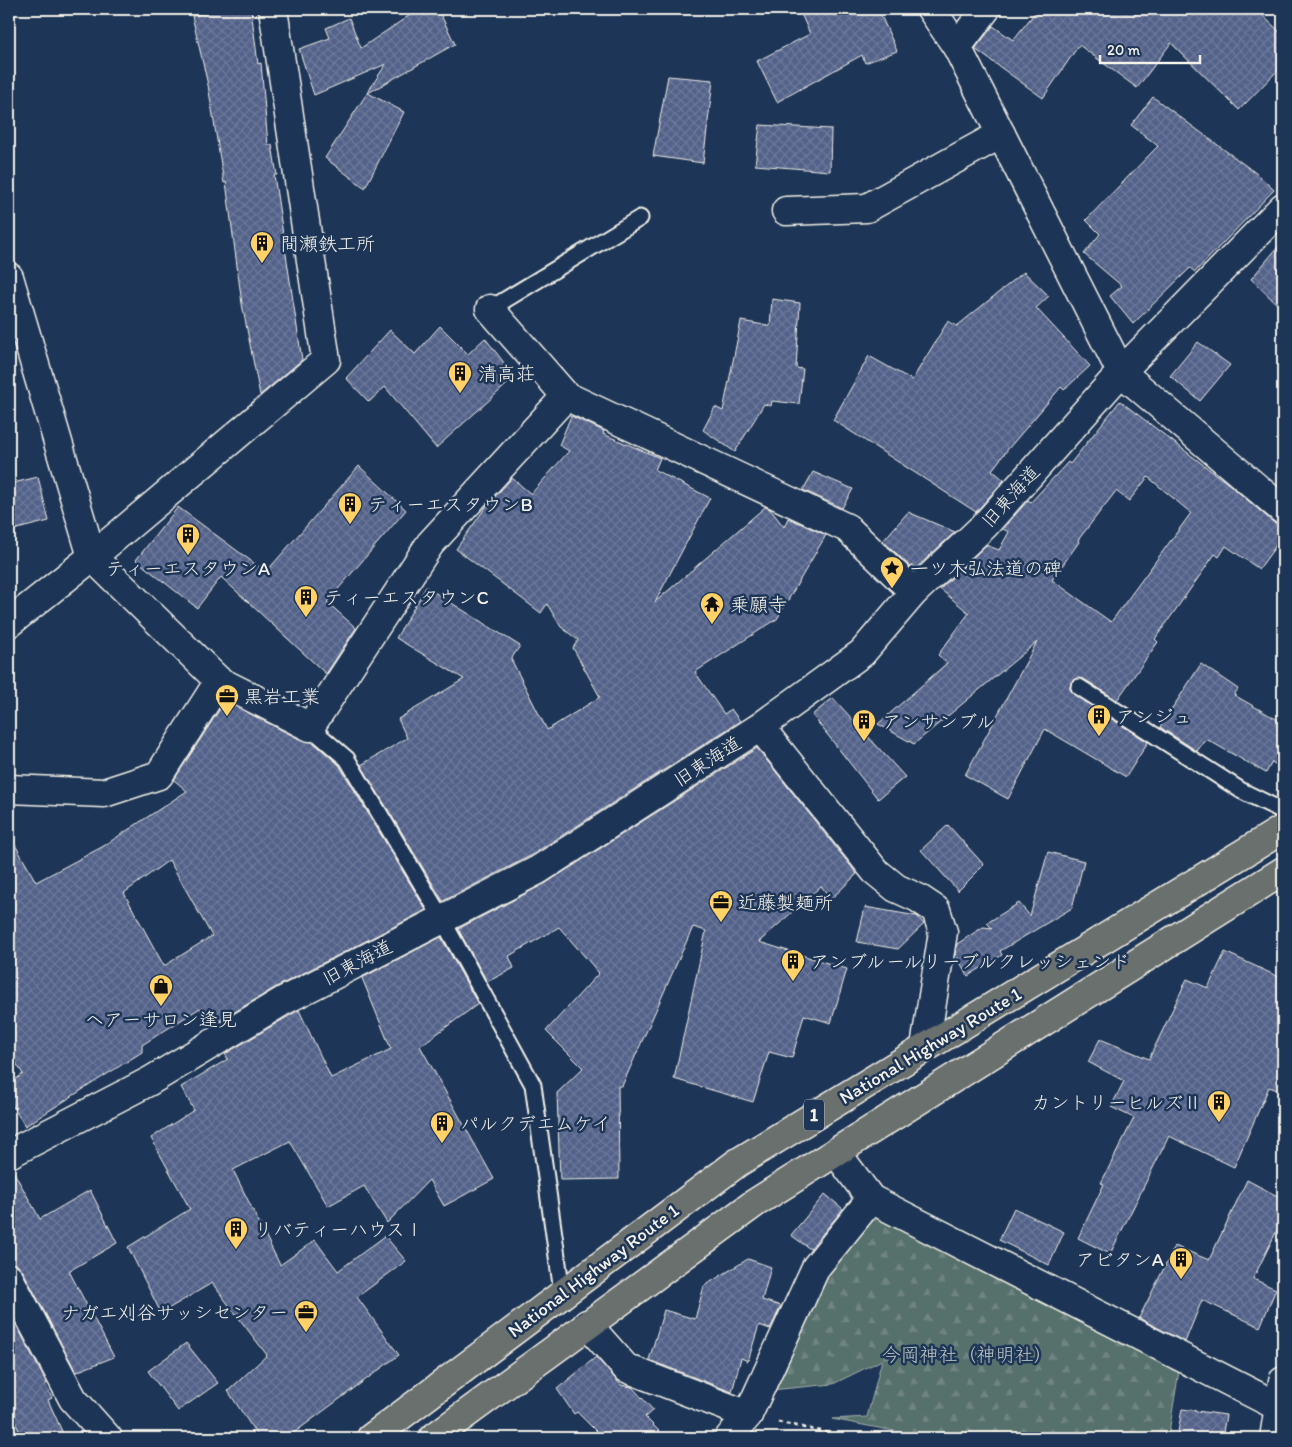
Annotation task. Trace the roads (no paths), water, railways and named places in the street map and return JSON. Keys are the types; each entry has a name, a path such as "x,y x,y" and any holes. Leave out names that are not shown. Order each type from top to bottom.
{"highway":[{"name":"National Highway Route 1","path":"371,1438 562,1292 737,1163 1283,829"},
{"name":"National Highway Route 1","path":"433,1438 755,1203 1283,871"}],"street":[{"path":"9,623 92,557 326,360 273,9"},
{"path":"930,9 957,47 1121,372 1283,510"},
{"path":"957,47 986,9"},
{"path":"786,211 867,208 1001,134"},
{"name":"旧東海道","path":"9,1154 150,1081 283,1001 441,918 538,870 760,727 862,653 914,592 985,525 1121,372 1283,207"},
{"path":"9,277 92,557 219,681 310,727 430,544 566,396"},
{"path":"490,309 566,396 847,528 914,592"},
{"path":"9,789 104,794 159,775 219,681"},
{"path":"760,727 875,871 896,888 918,898 936,910 943,932 925,1047"},
{"path":"836,1152 871,1199 1281,1394 1274,1438"},
{"path":"728,1438 748,1415 816,1267 871,1199"},
{"path":"9,1278 73,1399 108,1438"},
{"path":"587,1324 626,1368 748,1415"}],"lane":[{"path":"490,309 640,218"},
{"path":"1079,687 1242,791 1283,811"},
{"path":"310,727 348,759 441,918 533,1085 562,1292"}],"place":[{"name":"間瀬鉄工所","path":"262,264"},
{"name":"清高荘","path":"460,394"},
{"name":"ティーエスタウンB","path":"350,525"},
{"name":"ティーエスタウンA","path":"188,556"},
{"name":"一ツ木弘法道の碑","path":"892,589"},
{"name":"ティーエスタウンC","path":"306,618"},
{"name":"乗願寺","path":"712,625"},
{"name":"黒岩工業","path":"227,717"},
{"name":"アンジュ","path":"1099,737"},
{"name":"アンサンブル","path":"864,742"},
{"name":"近藤製麺所","path":"721,923"},
{"name":"アンブルールリーブルクレッシェンド","path":"793,982"},
{"name":"ヘアーサロン逢見","path":"161,1007"},
{"name":"カントリーヒルズⅡ","path":"1219,1123"},
{"name":"パルクデエムケイ","path":"442,1144"},
{"name":"リバティーハウスⅠ","path":"236,1250"},
{"name":"アビタンA","path":"1181,1280"},
{"name":"ナガエ刈谷サッシセンター","path":"306,1333"}],"park label":[{"name":"今岡神社（神明社）","path":"967,1354"}]}
